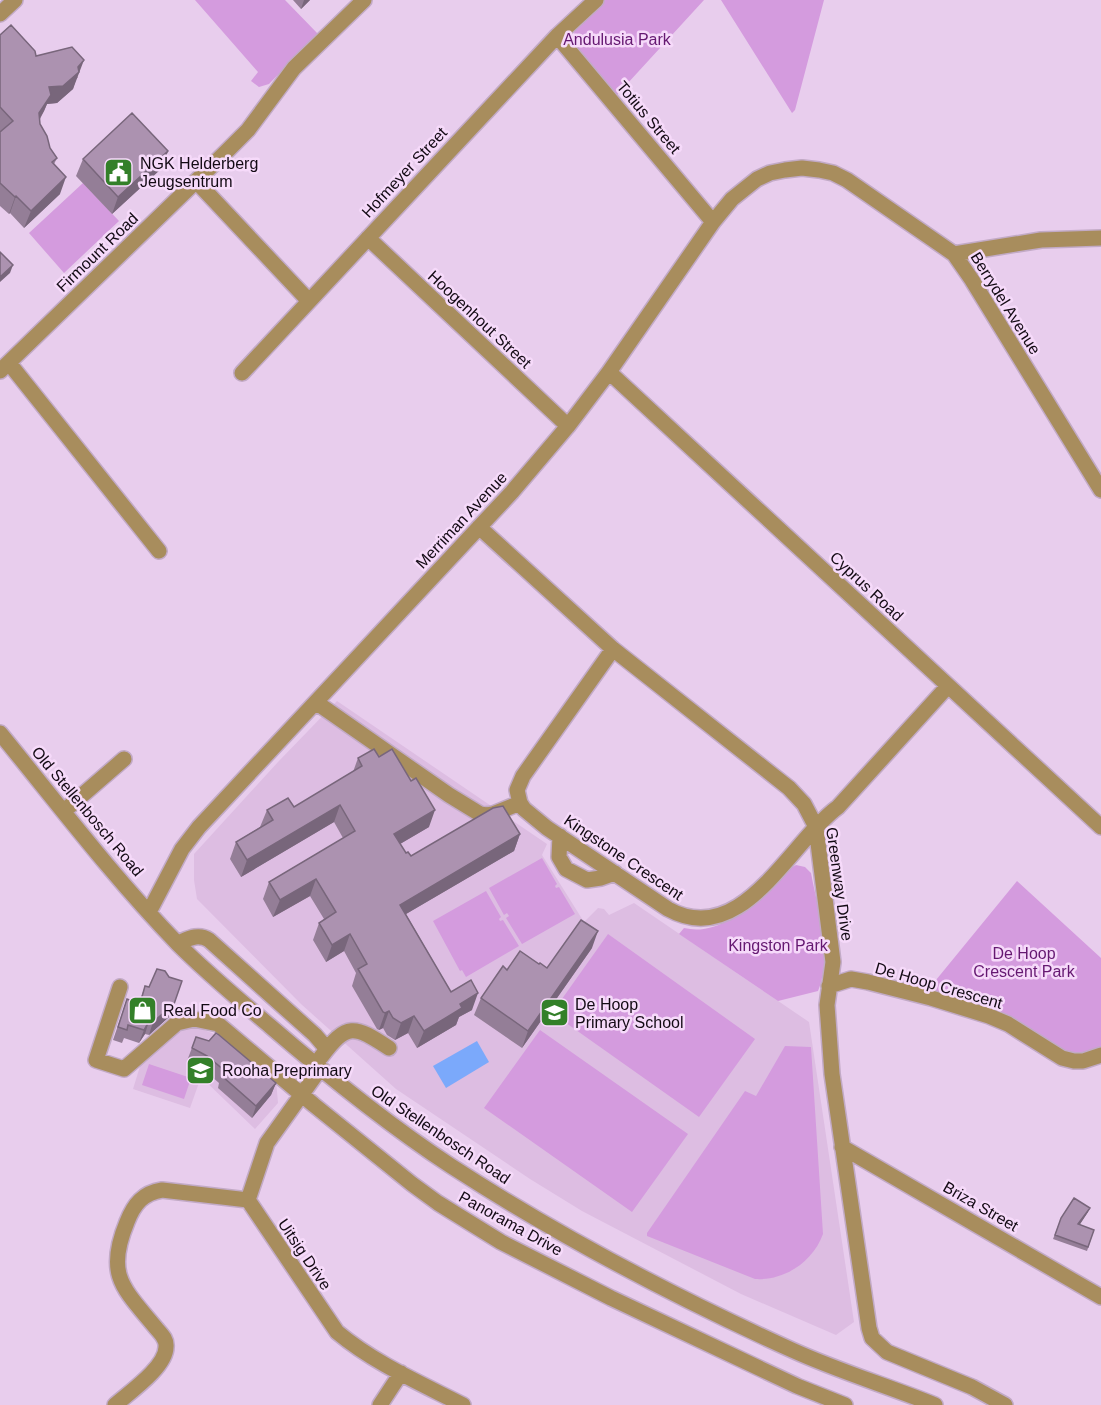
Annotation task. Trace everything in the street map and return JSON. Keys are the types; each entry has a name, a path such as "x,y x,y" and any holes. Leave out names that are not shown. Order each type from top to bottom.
{"street":[{"path":"0,14 15,0"},
{"name":"Firmount Road","path":"4,367 248,130 294,68 364,0"},
{"name":"Hofmeyer Street","path":"242,373 557,36 596,0"},
{"name":"Totius Street","path":"557,36 713,222"},
{"name":"Merriman Avenue","path":"149,912 190,838 512,492 568,426 609,372 713,222 732,199 757,179 770,173 802,168"},
{"name":"Berrydel Avenue","path":"802,168 832,173 847,180 954,254 1101,490"},
{"path":"196,181 309,301"},
{"name":"Hoogenhout Street","path":"368,238 568,426"},
{"path":"954,254 1041,240 1101,238"},
{"path":"4,367 159,550"},
{"name":"Cyprus Road","path":"609,372 1101,827"},
{"name":"Greenway Drive","path":"479,527 613,649 789,788 804,804 816,827 833,962 826,1005 827,1020 842,1147 872,1338 887,1352 972,1387 1005,1405"},
{"path":"317,703 449,795 480,814 493,814 520,803 517,790 523,776 613,649"},
{"name":"Kingstone Crescent","path":"520,803 549,834 615,873 680,916 701,920 715,917 735,908 759,891 948,686"},
{"name":"Old Stellenbosch Road","path":"0,733 178,944 219,983 389,1123 550,1227 674,1293 794,1351 935,1405"},
{"path":"64,811 124,759"},
{"path":"549,834 566,868 587,880 615,873"},
{"path":"178,944 192,937 200,936 209,940 315,1035 327,1049"},
{"name":"De Hoop Crescent","path":"829,986 851,979 868,982 989,1016 1008,1024 1062,1058 1083,1061 1101,1055"},
{"name":"Panorama Drive","path":"120,987 96,1059 124,1069 177,1023 194,1019 218,1024 412,1184 501,1242 631,1308 797,1386 845,1405"},
{"path":"116,1405 162,1363 166,1350 163,1337 126,1291 118,1274 119,1241 131,1211 144,1196 162,1190 248,1200 267,1143 301,1094 327,1049 338,1036 352,1030 361,1031 389,1048"},
{"name":"Briza Street","path":"842,1147 1101,1297"},
{"name":"Uitsig Drive","path":"248,1200 337,1332 349,1342 401,1373 463,1405"},
{"path":"380,1405 401,1373"}],"shaded area":[{"name":"De Hoop Primary School","path":"337,701 547,844 542,855 584,922 598,908 604,909 609,915 634,903 809,1022 854,1322 836,1335 741,1294 582,1211 530,1179 396,1089 301,1004 197,899 194,854"},
{"name":"Rooha Preprimary","path":"192,1025 214,1034 219,1031 276,1080 278,1103 255,1129 201,1077 190,1108 133,1089 141,1063 176,1027"}],"green space":[{"path":"195,0 285,0 318,34 269,84 259,87 251,81 258,72"},
{"name":"Andulusia Park","path":"603,0 704,0 616,96 575,47 573,40 581,21"},
{"path":"721,0 824,0 795,110 792,113"},
{"path":"83,183 119,221 64,273 29,233"},
{"path":"542,858 557,884 556,888 559,887 575,914 522,944 506,918 509,916 507,913 504,915 489,888"},
{"name":"Kingston Park","path":"796,865 805,867 811,873 823,932 824,962 818,991 778,1001 679,934 684,928 714,927 728,921 755,902"},
{"name":"De Hoop Crescent Park","path":"1017,881 1101,958 1101,1047 1095,1051 1076,1055 1063,1051 1005,1014 927,991"},
{"path":"486,891 501,917 500,921 503,920 519,946 466,977 462,970 460,971 433,921"},
{"path":"608,934 755,1039 699,1117 552,1013"},
{"path":"540,1030 688,1134 632,1212 484,1108"},
{"path":"785,1046 811,1047 823,1234 812,1253 796,1268 776,1277 755,1279 647,1236 647,1233 745,1091 756,1096"},
{"path":"149,1064 191,1078 184,1099 142,1085"}],"water":[{"path":"477,1041 489,1062 446,1088 433,1066"}],"building":[{"path":"11,25 35,51 36,56 72,47 84,60 78,67 79,72 63,86 49,87 51,95 39,113 40,124 57,158 52,162 66,177 31,211 0,183 0,132 13,121 0,107 0,35"},
{"name":"NGK Helderberg Jeugsentrum","path":"132,113 168,151 118,197 83,159"},
{"path":"0,252 13,265 0,277"},
{"path":"374,749 379,757 392,749 411,781 416,778 435,810 394,834 406,853 408,852 411,856 493,808 503,806 520,834 400,905 451,992 471,980 478,993 460,1004 462,1008 424,1031 414,1016 401,1023 393,1018 389,1011 383,1012 358,969 367,964 350,934 332,945 319,923 336,912 316,879 280,900 269,882 355,831 340,805 247,860 236,842 273,820 267,810 288,798 294,807 362,766 358,758"},
{"path":"581,920 598,931 528,1031 481,998 503,966 507,970 520,951 547,968"},
{"path":"157,969 165,971 169,977 182,981 174,1004 153,1022 149,1021 144,1030 128,1025 127,1030 118,1027 127,999 140,1004 145,986 149,987"},
{"path":"216,1033 276,1083 256,1106 222,1076 225,1071 207,1056 192,1048 196,1037 209,1041"},
{"path":"1074,1198 1090,1208 1078,1224 1094,1230 1088,1247 1055,1235 1061,1218"}],"place":[{"name":"NGK Helderberg Jeugsentrum","path":"119,172"},
{"name":"Real Food Co","path":"142,1010"},
{"name":"De Hoop Primary School","path":"554,1013"},
{"name":"Rooha Preprimary","path":"201,1070"}]}
